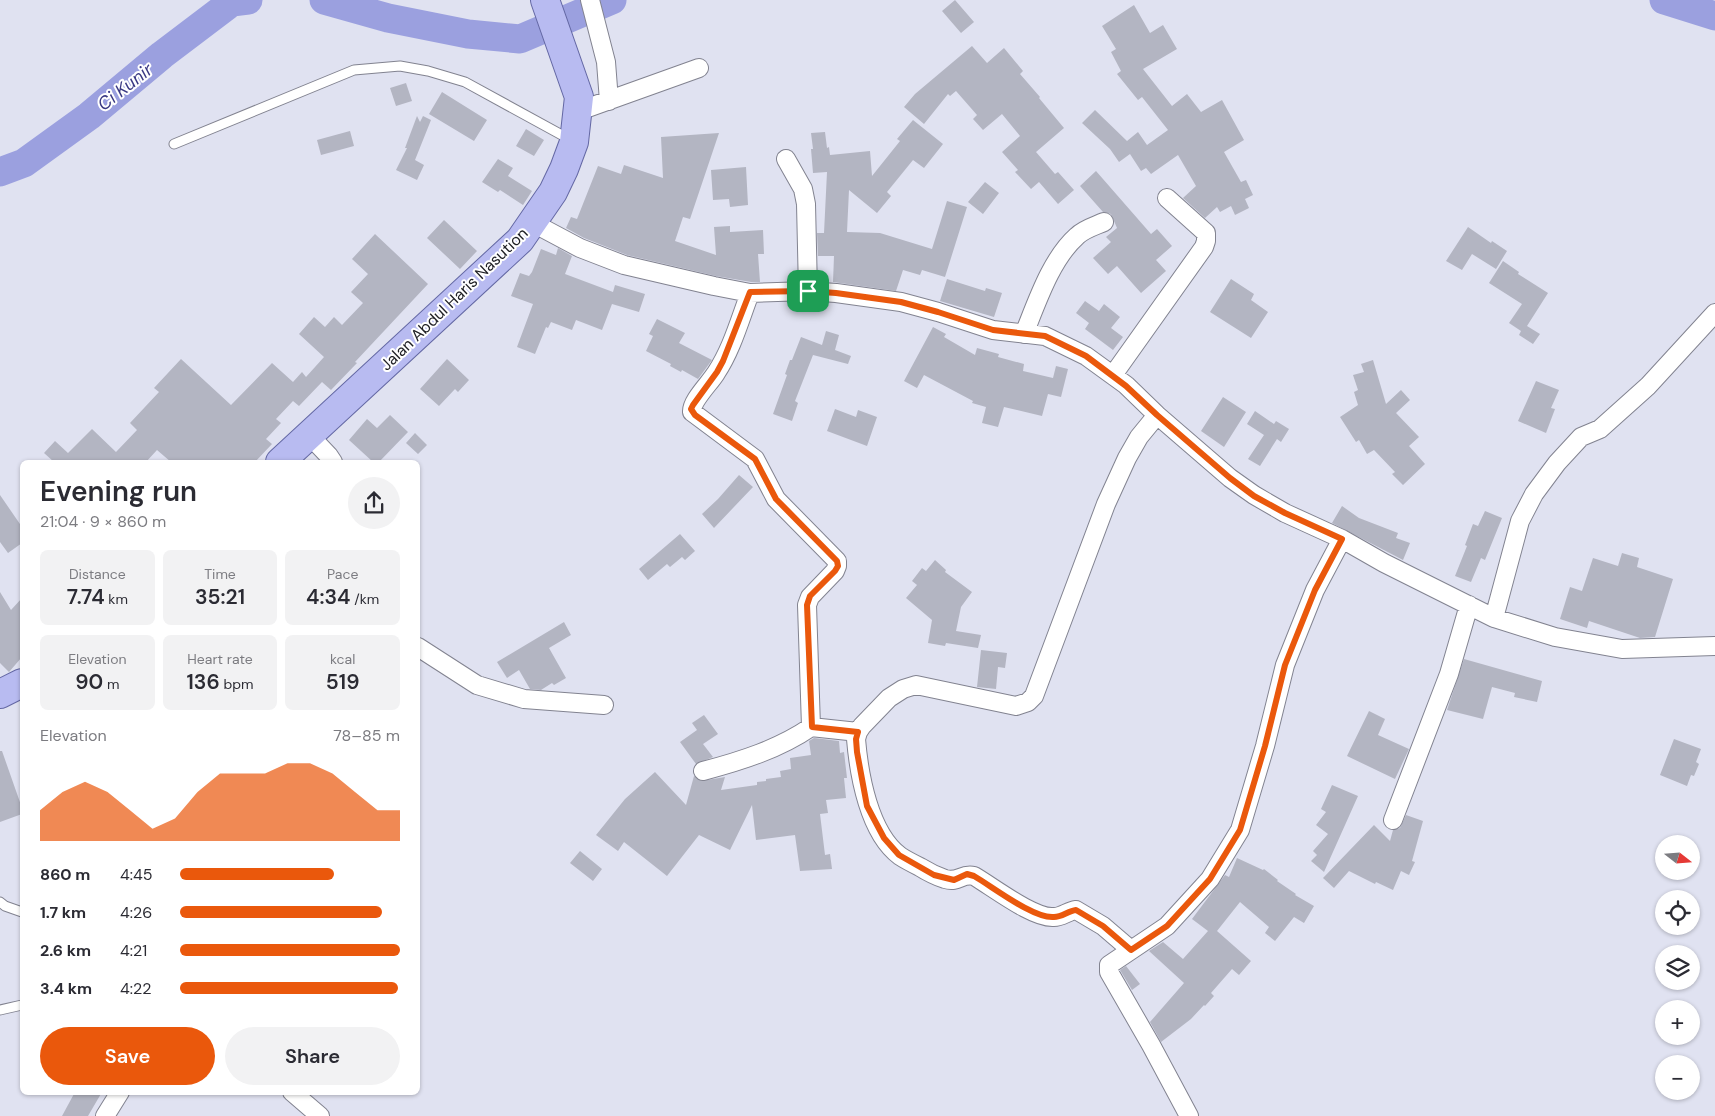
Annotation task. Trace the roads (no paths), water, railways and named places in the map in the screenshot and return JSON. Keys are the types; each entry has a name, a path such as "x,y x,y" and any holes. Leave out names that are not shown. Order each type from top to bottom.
{"main road":[{"path":"545,0 579,102"},
{"name":"Jalan Abdul Haris Nasution","path":"282,460 520,240 553,192 564,169 574,142 579,102"},
{"path":"0,694 20,684"}],"street":[{"path":"590,0 606,62 609,101"},
{"path":"579,102 609,101 699,68"},
{"path":"786,159 803,189 806,204 808,291"},
{"path":"1113,376 1204,247 1206,233 1167,198"},
{"path":"1024,334 1056,262 1067,246 1078,235 1104,222"},
{"path":"533,223 580,248 624,264 714,286 750,292 808,291 836,293 901,302 993,330 1045,336 1086,356 1113,376 1230,478 1254,496 1285,513 1342,539 1384,563 1494,618 1555,637 1622,649 1715,646"},
{"path":"750,292 723,361 691,409 695,415 755,459 776,499 837,561 838,566 835,571 810,596 807,605 812,727"},
{"path":"1494,618 1520,521 1534,494 1557,463 1581,437 1600,429 1648,386 1715,313"},
{"path":"1131,950 1103,926 1076,910 1056,917 1040,916 974,876 967,874 954,880 946,879 934,875 899,855 884,838 867,806 856,739 858,732 889,698 904,689 916,685 1016,706 1028,702 1034,696 1106,504 1126,458 1157,415"},
{"path":"310,436 332,460"},
{"path":"1189,1116 1109,972 1110,963 1167,926 1210,879 1240,830 1265,746 1285,665 1315,590 1342,539"},
{"path":"1393,820 1449,674 1469,605"},
{"path":"420,648 477,686 524,699 604,705"},
{"path":"703,771 728,765 777,747 812,727 858,732"},
{"path":"105,1116 118,1095"},
{"path":"296,1095 320,1116"}],"lane":[{"path":"174,144 354,70 400,66 428,70 465,82 574,142"},
{"path":"0,902 5,906 20,911"},
{"path":"0,1010 20,1005"}],"waterway":[{"name":"Ci Kunir","path":"0,172 24,163 89,116 162,55 232,2 248,0"},
{"name":"Ci Kunir","path":"324,0 388,18 468,34 520,39 612,0"},
{"name":"Ci Kunir","path":"1664,0 1715,16"}]}
